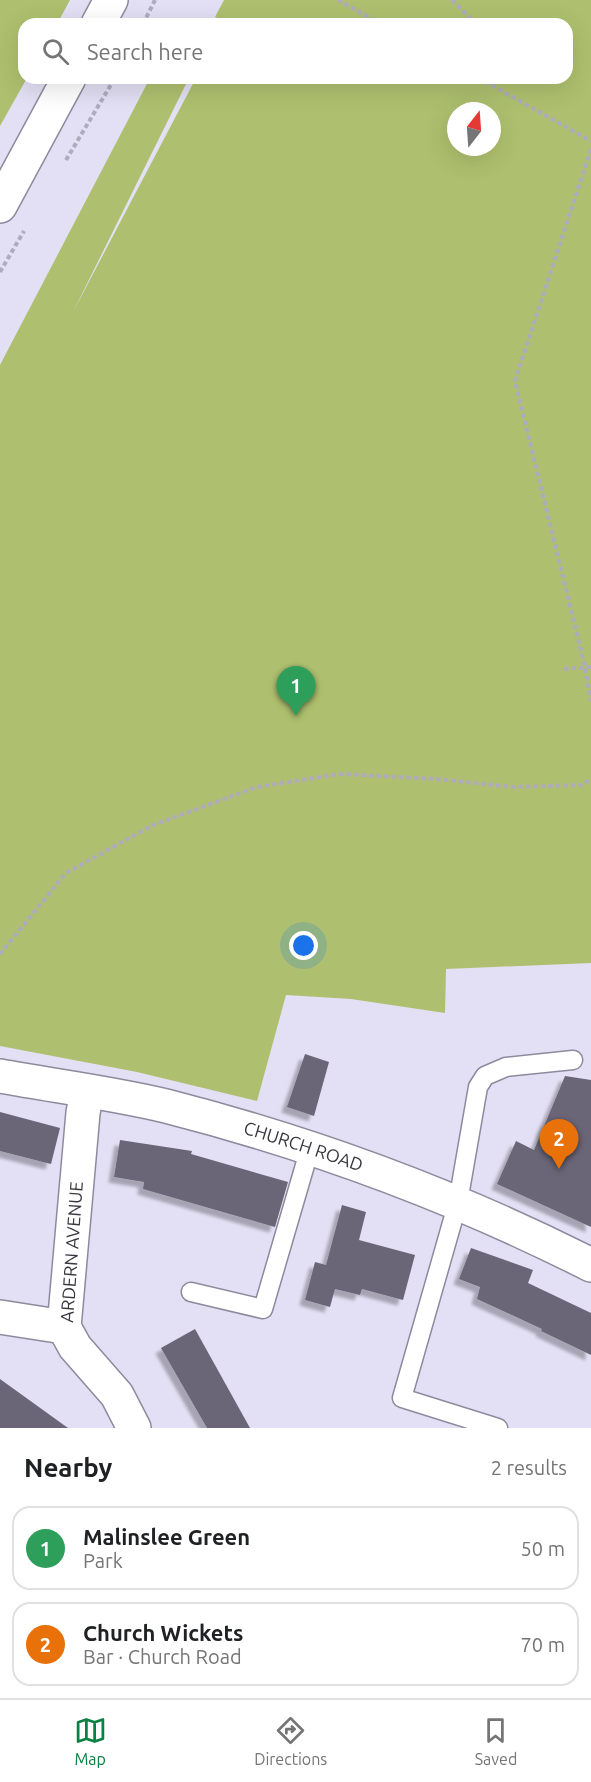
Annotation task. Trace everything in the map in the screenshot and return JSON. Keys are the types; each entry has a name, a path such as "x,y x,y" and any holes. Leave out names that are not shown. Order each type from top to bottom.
{"street":[{"path":"101,18 111,0"},
{"path":"0,206 66,84"},
{"name":"CHURCH ROAD","path":"0,1076 164,1106 344,1158 458,1202 591,1265"},
{"name":"ARDERN AVENUE","path":"87,1091 83,1113 64,1327 75,1347 117,1395 134,1428"},
{"path":"0,1317 64,1327"}],"lane":[{"path":"498,1428 402,1398 458,1202 478,1088 485,1076 506,1067 573,1060"},
{"path":"191,1292 263,1309 310,1148"}],"path":[{"path":"145,18 155,0"},
{"path":"338,0 370,18"},
{"path":"452,0 470,18"},
{"path":"490,84 591,141"},
{"path":"591,149 515,381 585,667 591,701"},
{"path":"564,669 591,667"},
{"path":"0,954 66,873 153,825 258,787 340,774 437,779 512,787 582,785 591,779"}],"green space":[{"path":"0,0 70,0 60,18 18,18 18,84 24,84 0,126"},
{"path":"224,0 591,0 591,963 446,969 445,1013 351,999 286,995 257,1101 137,1072 0,1046 0,365 147,84 186,84 73,312 193,84 573,84 573,18 215,17"}],"building":[{"path":"305,1054 329,1062 314,1116 287,1107"},
{"path":"565,1076 591,1080 591,1227 497,1184 516,1141 534,1150"},
{"path":"0,1112 60,1128 51,1164 0,1151"},
{"path":"120,1140 192,1151 191,1154 288,1182 275,1227 143,1189 144,1182 114,1177"},
{"path":"342,1205 366,1212 359,1240 415,1255 403,1300 362,1289 360,1295 335,1289 330,1307 305,1300 315,1262 326,1265"},
{"path":"471,1248 533,1270 528,1283 591,1313 591,1355 477,1299 480,1287 459,1279"},
{"path":"195,1329 250,1428 207,1428 161,1348"},
{"path":"0,1379 68,1428 0,1428"}],"place":[{"name":"Malinslee Green","path":"296,716"},
{"name":"Church Wickets","path":"559,1169"}]}
